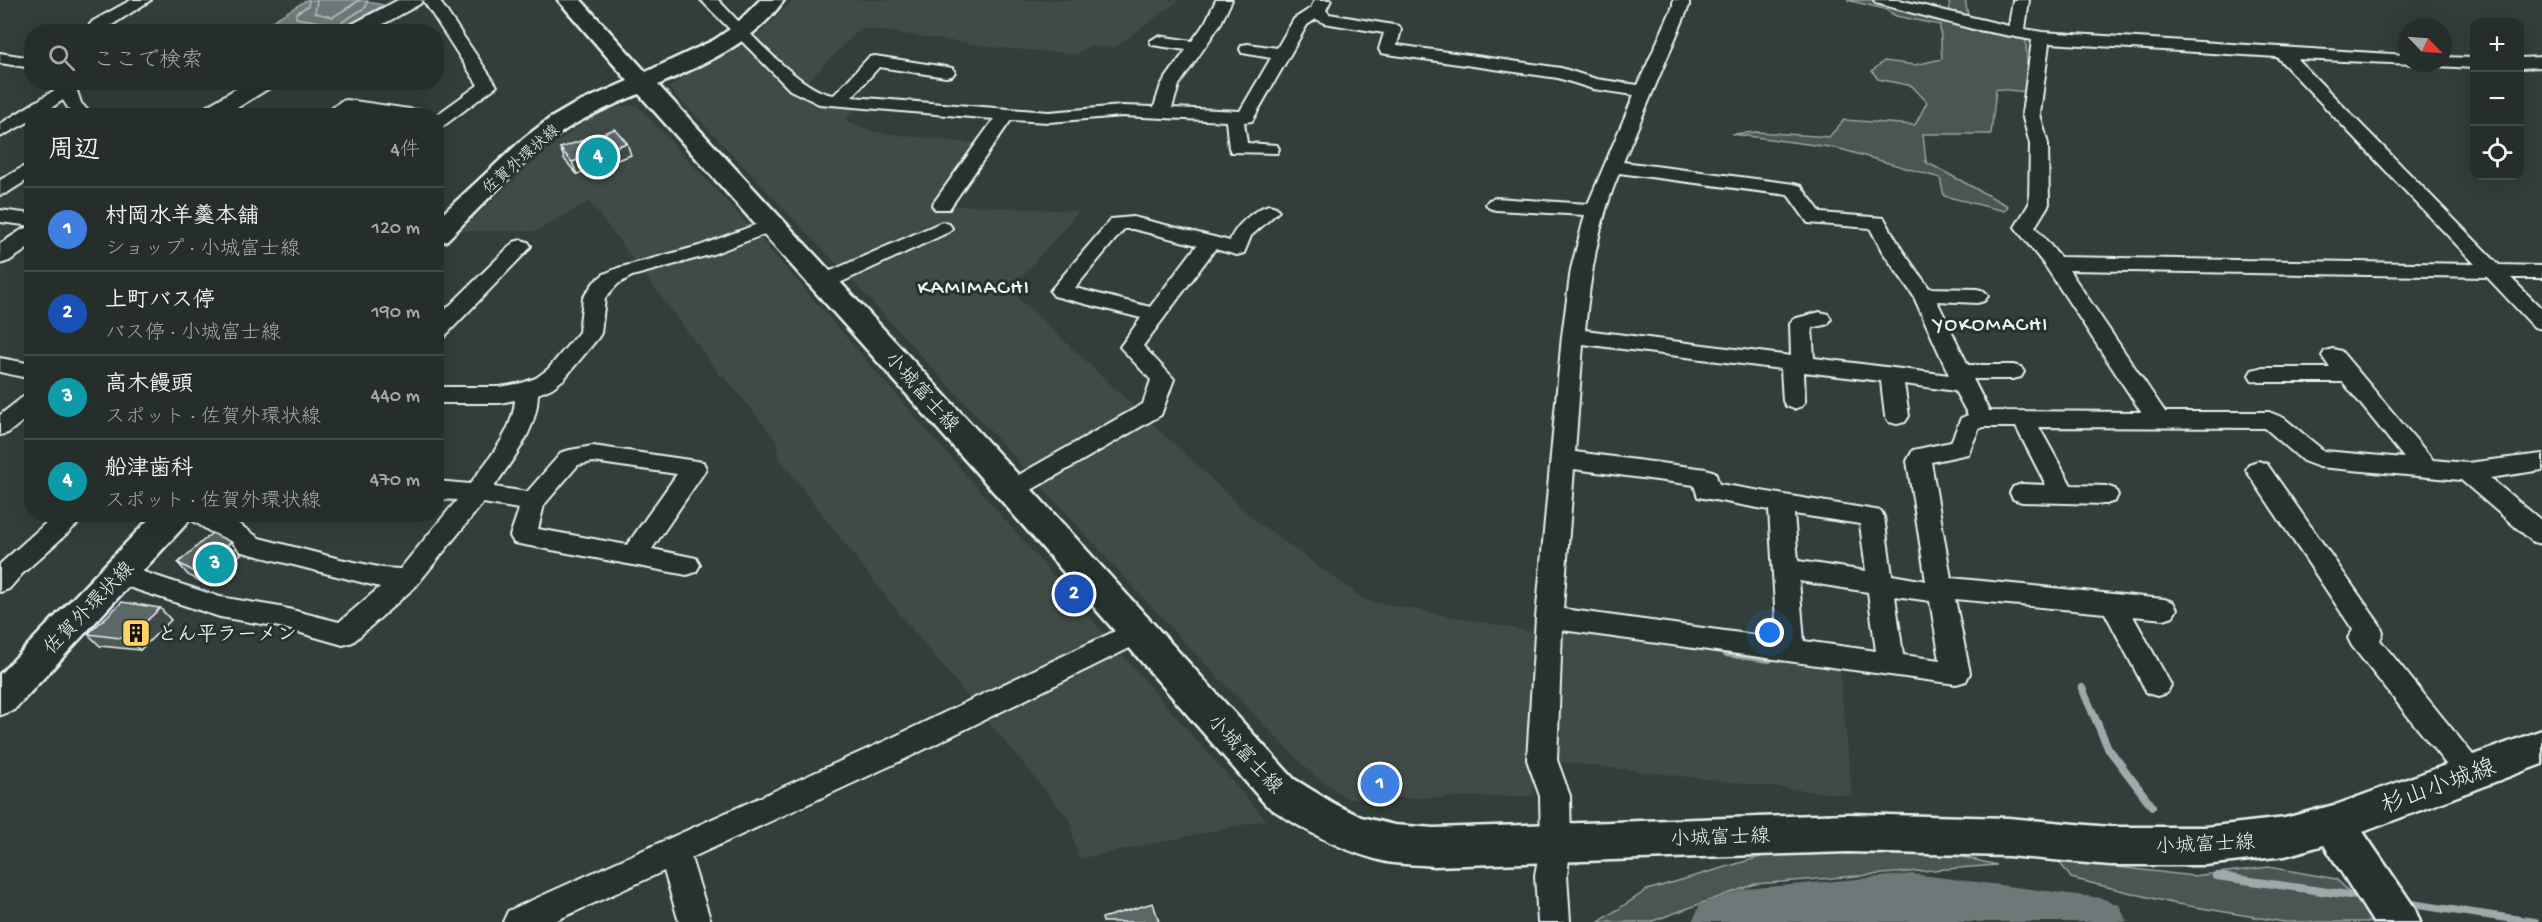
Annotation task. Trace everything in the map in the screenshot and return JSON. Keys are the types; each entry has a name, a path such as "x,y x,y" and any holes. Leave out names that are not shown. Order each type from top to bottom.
{"main road":[{"path":"569,0 643,83 706,53 741,32 773,0"},
{"name":"小城富士線","path":"643,83 1012,490 1280,792 1313,815 1343,830 1388,843 1434,847 1848,833 2008,837 2110,846 2205,846 2285,837 2334,824"},
{"name":"佐賀外環状線","path":"444,226 533,143 558,124 582,110 643,83"},
{"name":"佐賀外環状線","path":"0,699 168,522"},
{"name":"杉山小城線","path":"2334,824 2542,747"},
{"path":"2334,824 2398,922"}],"street":[{"path":"99,24 143,0"},
{"path":"367,24 413,0"},
{"path":"431,0 488,86 444,117"},
{"path":"709,0 796,87 810,95 839,101 1049,117 1112,111 1246,117 1300,22 1320,5 1324,18 1393,30 1387,49 1561,73 1593,84 1643,91"},
{"path":"1161,113 1170,85 1213,23 1224,0"},
{"path":"1554,922 1551,875 1556,843 1555,796 1542,760 1549,618 1573,336 1581,269 1596,210 1612,166 1682,0"},
{"path":"1882,0 2041,37 2106,44 2398,59"},
{"path":"2016,33 2021,0"},
{"path":"2041,37 2031,114 2039,144 2039,204 2025,227 2054,263 2159,420"},
{"path":"1158,41 1197,46"},
{"path":"1248,49 1282,54"},
{"path":"2282,53 2542,322"},
{"path":"0,58 24,62"},
{"path":"839,101 875,61 946,72"},
{"path":"2452,62 2470,63"},
{"path":"2524,63 2542,62"},
{"path":"0,78 24,65"},
{"path":"34,108 60,90"},
{"path":"67,90 76,108"},
{"path":"220,108 250,90"},
{"path":"343,108 347,105 368,108"},
{"path":"942,205 1006,113"},
{"path":"0,132 24,115"},
{"path":"1234,116 1238,148 1270,149"},
{"path":"1612,166 1794,189 1815,219 1876,222 1892,251 1923,294 1981,419"},
{"path":"0,189 24,173"},
{"path":"1496,204 1596,210"},
{"path":"1154,315 1061,291 1118,223 1133,223 1237,249 1242,234 1269,211"},
{"path":"0,216 24,219"},
{"path":"444,395 500,395 527,390 544,383 556,374 590,333 594,298 601,287 611,279 625,272 706,250 771,225"},
{"path":"824,282 942,228"},
{"path":"0,256 24,240"},
{"path":"1012,490 1153,409 1163,379 1131,347 1210,242"},
{"path":"444,324 520,246"},
{"path":"2054,263 2542,272"},
{"path":"1923,294 1977,296"},
{"path":"1803,364 1801,324 1820,319"},
{"path":"1573,336 1891,375 1961,378 2013,372"},
{"path":"2333,356 2427,468"},
{"path":"1794,400 1792,368 1803,364"},
{"path":"0,365 24,370"},
{"path":"1891,375 1897,416"},
{"path":"2260,375 2349,375"},
{"path":"119,574 220,607 280,616 343,634 407,579 477,493 516,437 526,412 527,390"},
{"path":"0,427 24,408"},
{"path":"1549,618 1956,673 1919,461 1921,456 1960,448 1969,424 1981,419 2269,420 2281,425 2308,454 2319,459 2467,472 2542,462"},
{"path":"2023,419 2064,494"},
{"path":"634,555 694,468 593,454 570,458 533,502 523,536 687,565"},
{"path":"1563,459 1706,478 1707,490 1872,517 1891,665"},
{"path":"2258,470 2370,633 2362,638 2471,774"},
{"path":"2467,472 2542,535"},
{"path":"444,491 477,493 533,502"},
{"path":"2022,493 2106,495"},
{"path":"1781,502 1791,651"},
{"path":"4,571 63,522"},
{"path":"216,522 251,545 362,573 407,579"},
{"path":"1785,569 1880,584 2163,609"},
{"path":"2113,604 2157,685"},
{"path":"519,922 895,750 1136,632"},
{"path":"673,850 695,922"}],"shaded area":[{"path":"793,0 1180,0 1114,48 1089,46 1077,54 1001,48 861,28 796,93 859,107 845,120 874,132 988,145 952,205 1079,211 1010,290 1256,521 1365,600 1540,633 1563,626 1839,663 1852,796 1535,759 1533,796 1348,799 1311,773 1186,644 847,275 669,88 683,76 756,37"},
{"path":"1847,0 1873,0 1917,13 1950,13 1949,0 1965,0 1970,25 2026,40 2028,92 1996,89 1991,134 1923,134 1926,162 2008,206 2004,211 1944,196 1940,178 1837,148 1732,134 1757,132 1829,137 1844,120 1915,125 1927,102 1912,86 1878,79 1872,71 1884,61 1915,65 1942,59 1940,25 1896,16 1885,9"},
{"path":"637,105 752,229 1266,820 1078,859 1069,819 897,611 780,460 777,441 725,377 720,375 589,201 537,231 460,231 545,151 590,118 616,107"},
{"path":"1915,846 1997,865 1755,884 1650,922 1599,922 1647,890 1767,855"},
{"path":"2058,860 2193,876 2269,867 2336,879 2360,902 2399,911 2371,922 2284,922 2172,903 2071,878"}],"water":[{"path":"307,0 359,0 383,5 350,24 292,24 272,21"}],"building":[{"path":"615,129 627,143 572,162 560,148"},
{"path":"212,533 231,542 195,572 178,563"},
{"path":"122,602 160,608 128,639 88,634"},
{"path":"1153,903 1159,922 1103,922 1102,918"}],"waterway":[{"path":"1726,653 1769,659"},
{"path":"2082,688 2108,748 2152,806"},
{"path":"2216,876 2363,897"},
{"path":"1718,922 1745,913 1913,898 2101,922"},
{"path":"2404,903 2535,922"}],"place":[{"name":"船津歯科","path":"598,157"},
{"name":"高木饅頭","path":"215,564"},
{"name":"上町バス停","path":"1074,594"},
{"name":"とん平ラーメン","path":"136,633"},
{"name":"村岡水羊羹本舗","path":"1380,784"}],"district":[{"name":"KAMIMACHI","path":"974,286"},
{"name":"YOKOMACHI","path":"1991,323"}]}
